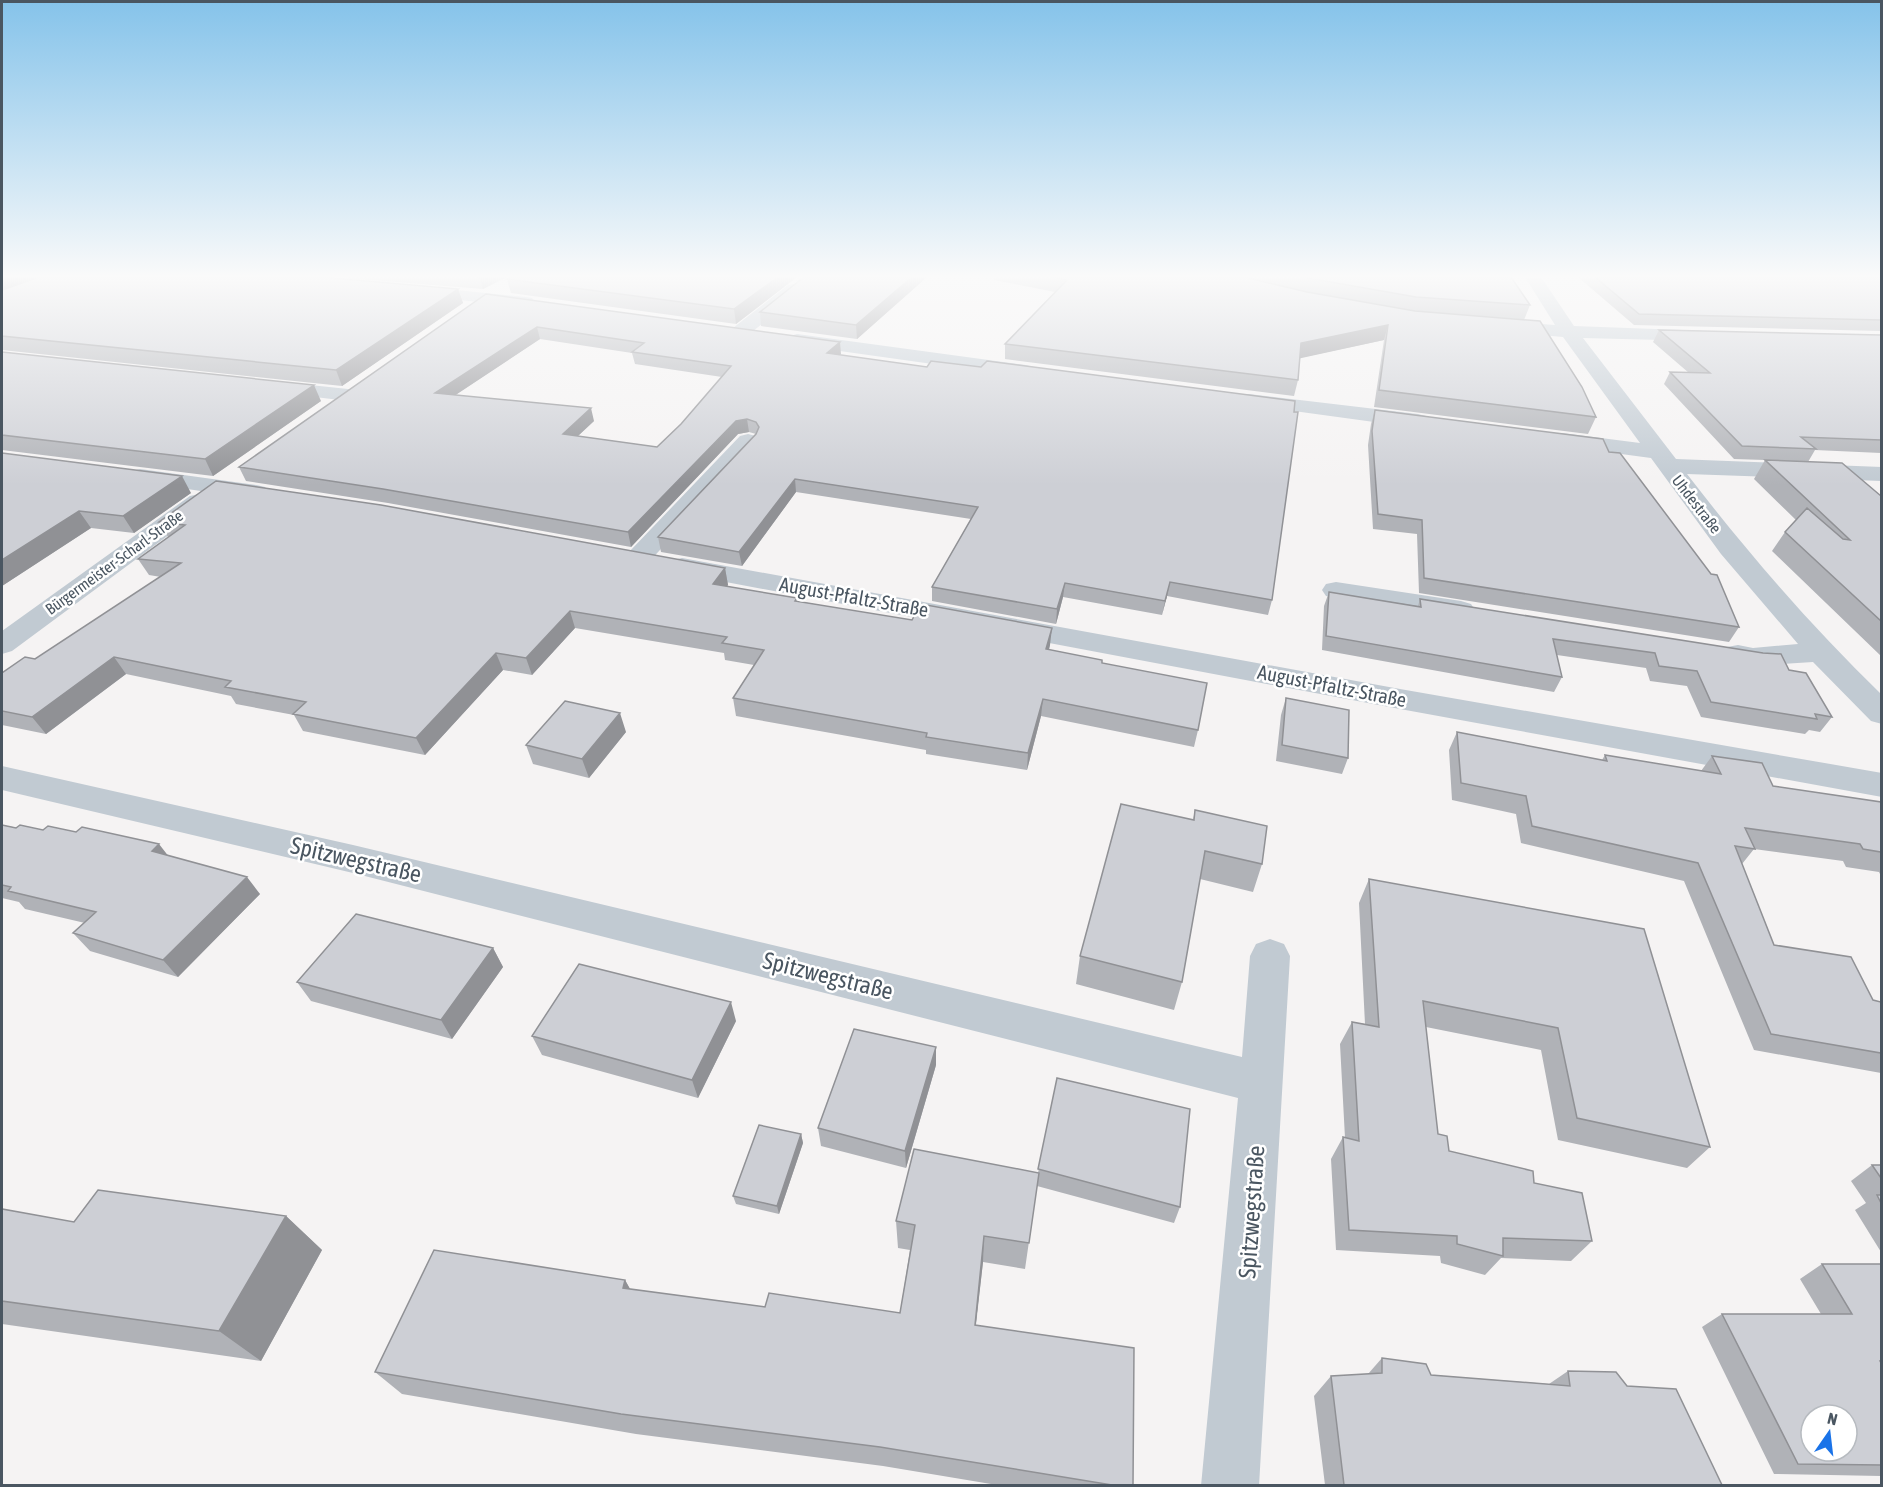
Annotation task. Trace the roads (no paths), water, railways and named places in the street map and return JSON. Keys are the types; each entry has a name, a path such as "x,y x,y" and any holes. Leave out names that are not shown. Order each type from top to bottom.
{"street":[{"path":"846,346 1044,373"},
{"name":"Uhdestraße","path":"1580,346 1731,548 1820,652 1881,714"},
{"path":"985,365 1004,347"},
{"path":"256,386 357,389 323,412"},
{"path":"1233,397 1434,423"},
{"path":"1540,437 1663,459 1881,474"},
{"name":"August-Pfaltz-Straße","path":"748,441 627,556 1400,699 1881,784"},
{"name":"Bürgermeister-Scharl-Straße","path":"2,645 246,466"},
{"path":"116,473 286,496"},
{"path":"1336,590 1487,614"},
{"path":"1707,649 1754,657 1820,652"},
{"name":"Spitzwegstraße","path":"2,778 352,858 1262,1083 1230,1485"},
{"path":"1262,1083 1270,956"}]}
